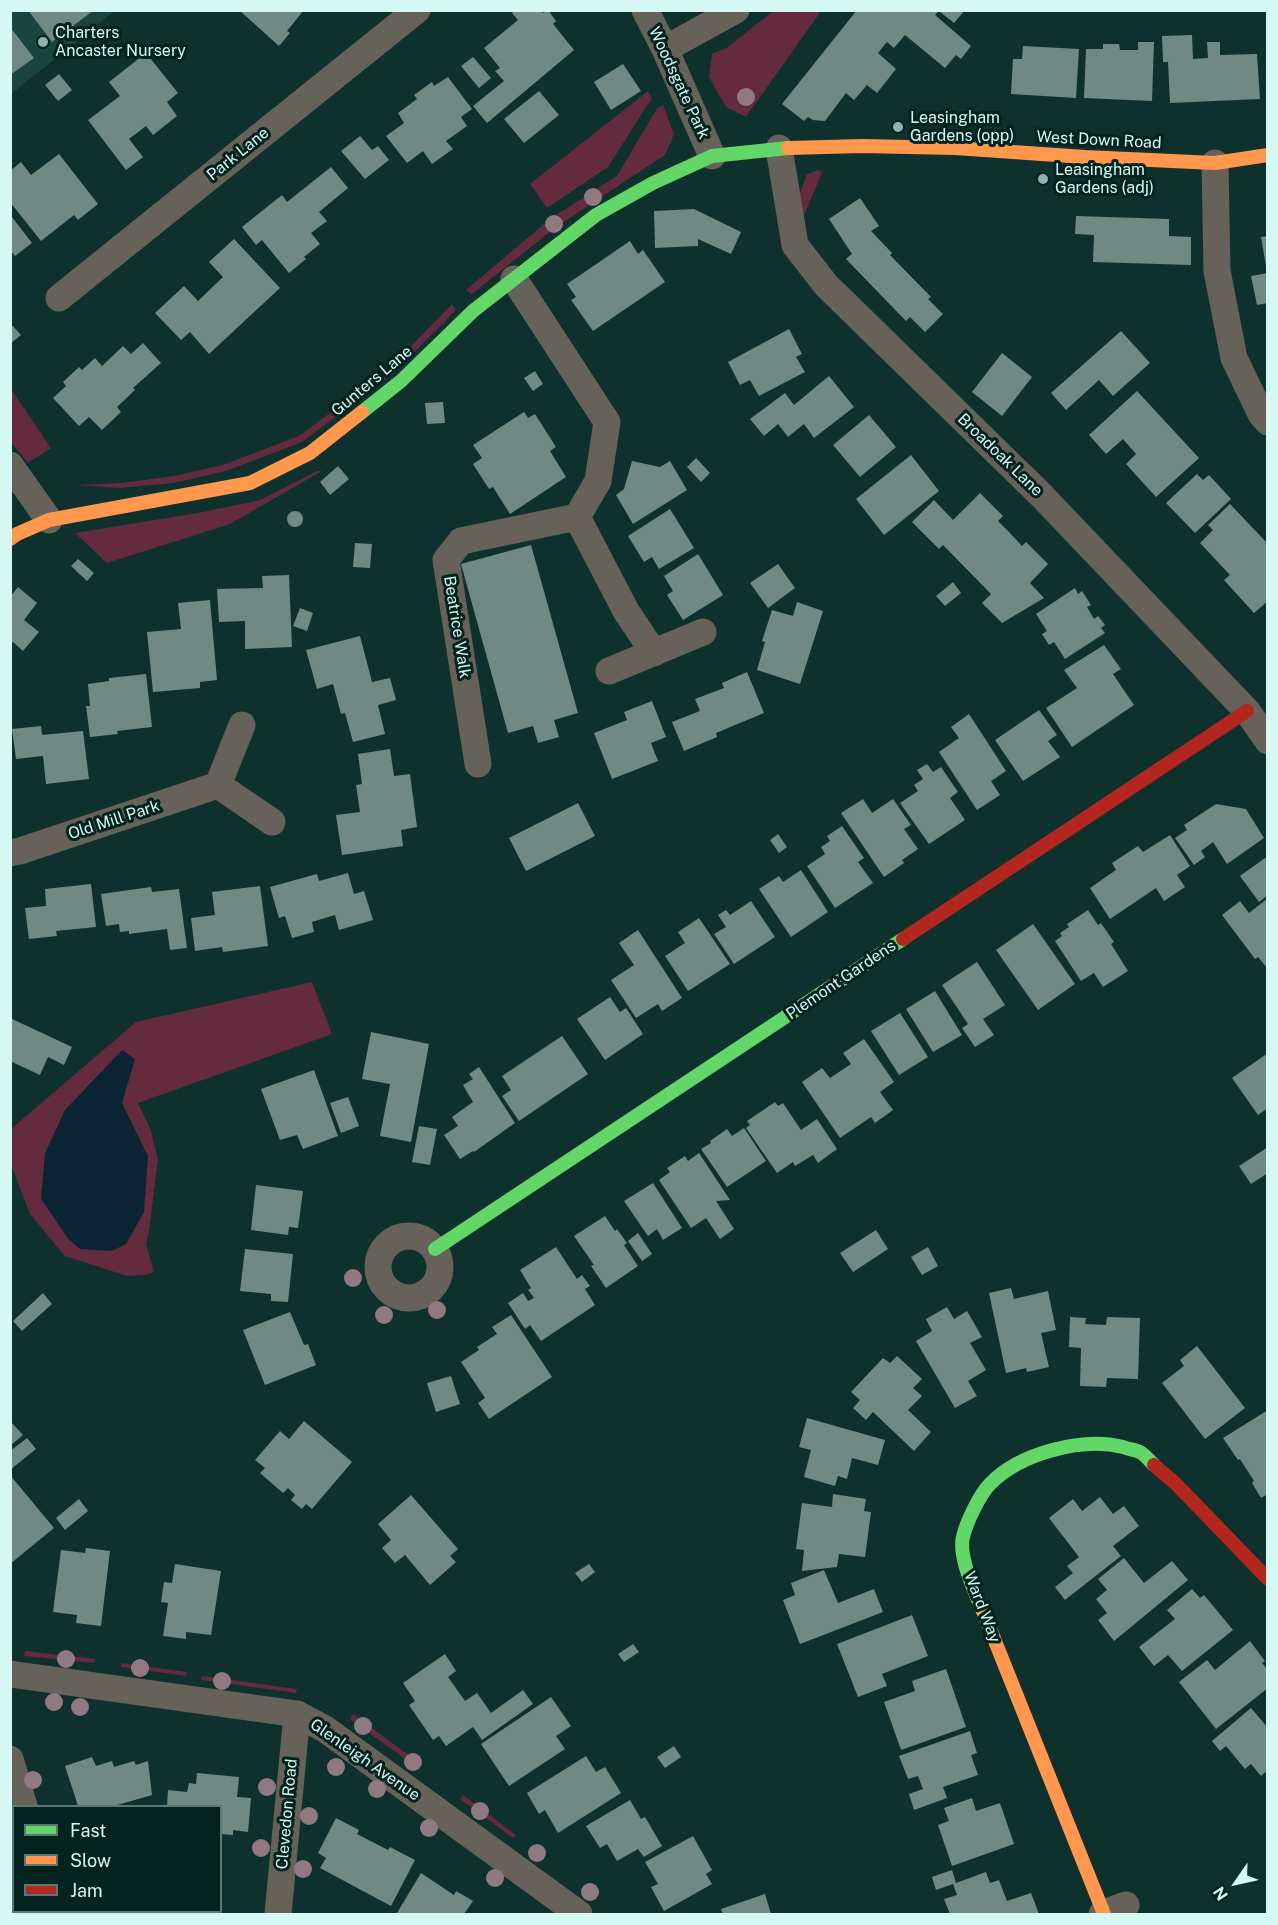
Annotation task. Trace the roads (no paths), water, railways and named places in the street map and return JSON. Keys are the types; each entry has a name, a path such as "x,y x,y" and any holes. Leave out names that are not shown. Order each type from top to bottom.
{"street":[{"name":"Park Lane","path":"59,298 417,10"},
{"name":"Woodsgate Park","path":"645,10 712,156"},
{"path":"665,50 736,10"},
{"name":"West Down Road","path":"712,156 779,148 862,146 955,148 1215,163 1268,155"},
{"name":"Broadoak Lane","path":"779,148 795,245 826,285 1041,495 1247,711 1268,741"},
{"name":"Gunters Lane","path":"10,539 49,520 250,483 310,453 401,381 473,311 597,215 653,183 712,156"},
{"path":"1215,163 1217,271 1234,358 1261,414 1268,422"},
{"path":"514,279 607,422 598,481 577,517 626,611 654,653"},
{"path":"10,465 49,520"},
{"name":"Beatrice Walk","path":"478,764 446,560 460,541 577,517"},
{"path":"609,671 703,632"},
{"name":"Plemont Gardens","path":"435,1249 1247,711"},
{"path":"242,725 218,785 272,822"},
{"name":"Old Mill Park","path":"10,853 218,785"},
{"name":"Ward Way","path":"1111,1911 966,1570 962,1538 975,1508 990,1484 1010,1469 1042,1452 1077,1444 1110,1444 1140,1452 1176,1484 1268,1579"},
{"name":"Glenleigh Avenue","path":"10,1674 297,1714 325,1729 579,1914"},
{"name":"Clevedon Road","path":"278,1914 297,1714"},
{"path":"10,1759 24,1805"}],"place":[{"name":"Charters Ancaster Nursery","path":"43,42"},
{"name":"Leasingham Gardens (opp)","path":"898,127"},
{"name":"Leasingham Gardens (adj)","path":"1043,179"}]}
